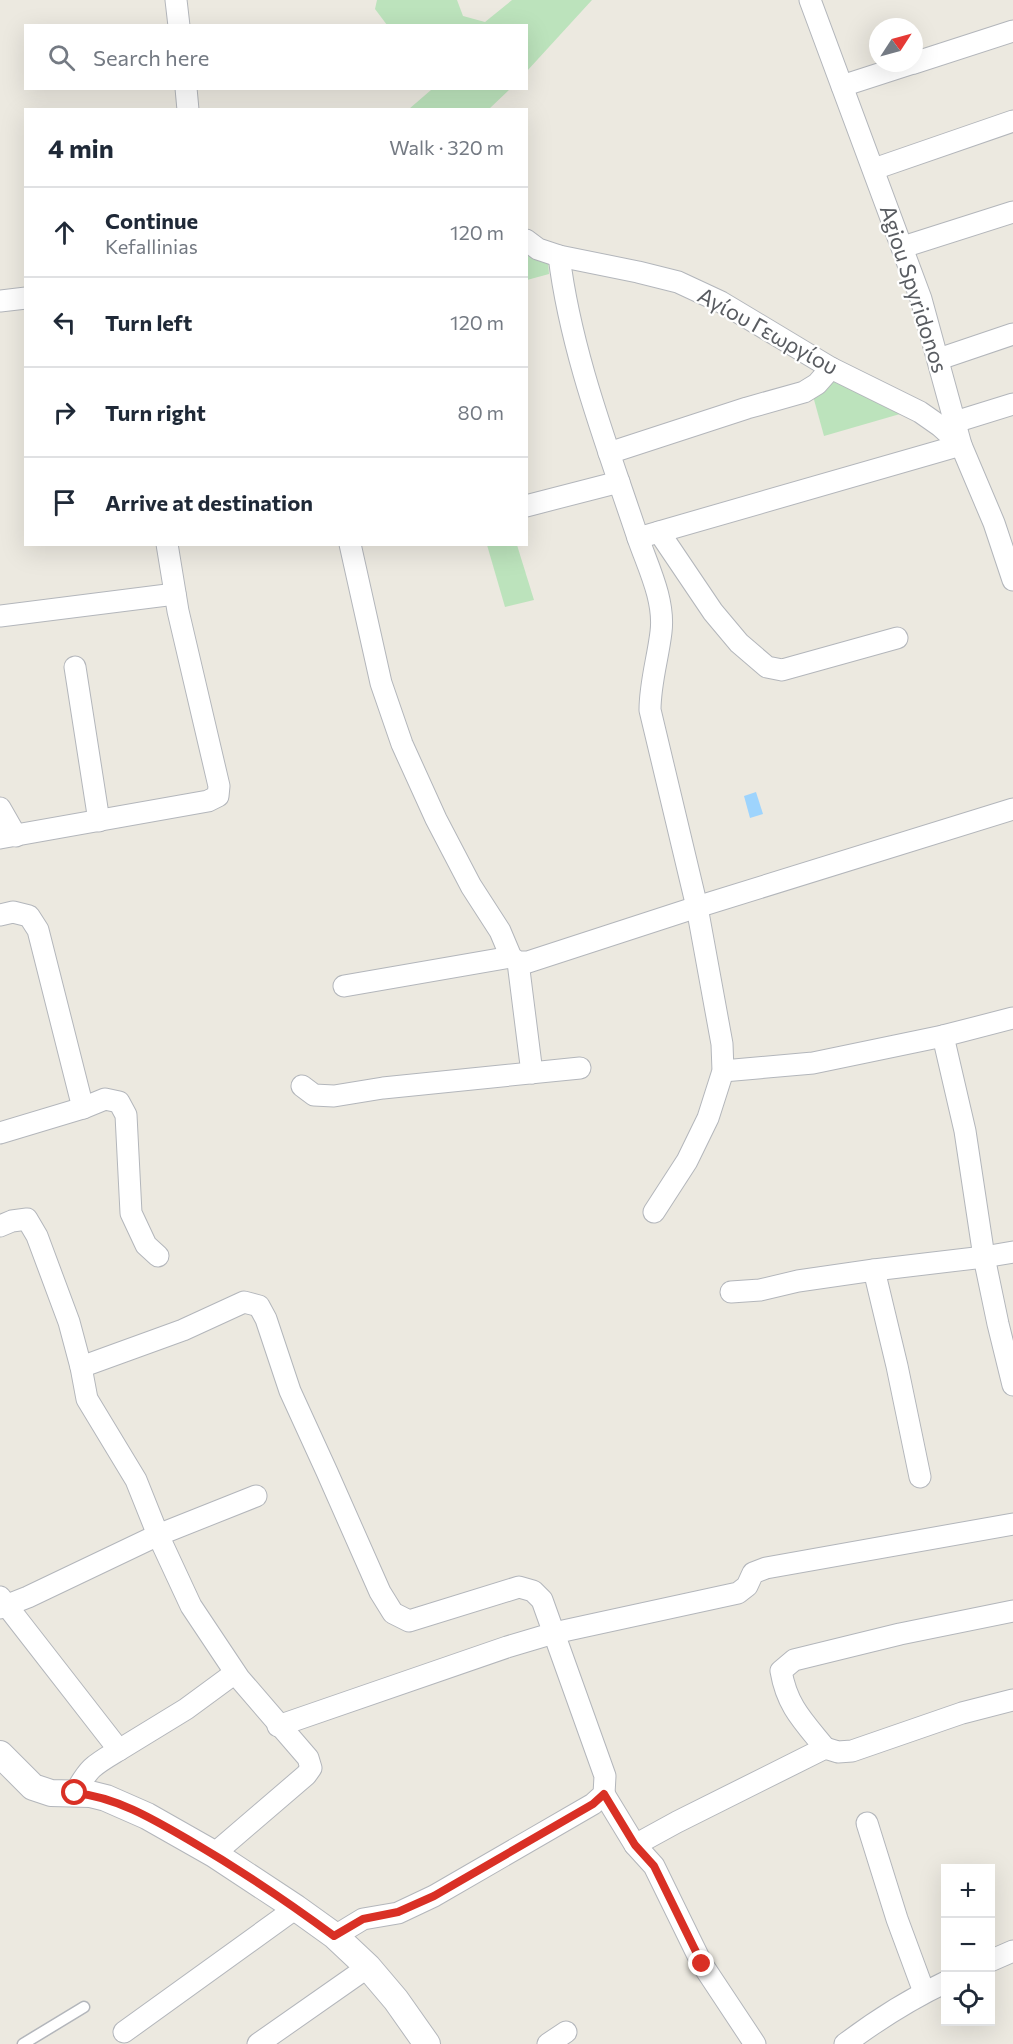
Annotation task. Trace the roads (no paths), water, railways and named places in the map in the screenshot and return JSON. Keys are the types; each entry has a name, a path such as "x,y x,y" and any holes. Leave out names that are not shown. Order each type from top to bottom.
{"street":[{"path":"176,0 179,24"},
{"name":"Agiou Spyridonos","path":"813,1 921,299 961,445 1004,520 1013,580"},
{"path":"923,60 1013,30"},
{"path":"842,86 886,72"},
{"path":"186,90 188,108"},
{"path":"874,169 1013,121"},
{"path":"903,248 1013,212"},
{"name":"Αγίου Γεωργίου","path":"528,242 538,249 558,256 678,282 721,302 831,368 920,411 961,445"},
{"path":"558,256 564,298 574,339 661,609 662,630 651,690 651,710 697,907 722,1044 723,1071 708,1118 687,1161 654,1212"},
{"path":"0,301 24,298"},
{"path":"939,358 1013,334"},
{"path":"609,453 804,392 817,384 831,368"},
{"path":"920,411 952,413 1013,404"},
{"path":"638,538 961,445"},
{"path":"528,505 619,482"},
{"path":"659,532 713,612 739,643 767,667 782,670 897,638"},
{"path":"0,808 8,837 208,801 218,796 219,786 175,594 167,546"},
{"path":"350,546 381,683 402,744 436,819 471,886 515,959 532,1073"},
{"path":"0,616 175,594"},
{"path":"75,667 99,821"},
{"path":"344,986 515,959 528,962 1013,809"},
{"path":"0,915 13,912 29,916 38,930 83,1108"},
{"path":"723,1071 813,1063 943,1036 1013,1018"},
{"path":"943,1036 965,1131 984,1257 1013,1385"},
{"path":"302,1086 314,1095 334,1096 383,1088 580,1068"},
{"path":"0,1133 105,1099 119,1101 126,1115 131,1212 146,1245 158,1256"},
{"path":"0,1226 12,1221 27,1219 37,1236 69,1323 87,1399 136,1480 158,1535 191,1606 236,1673 278,1726 308,1758 311,1768 306,1775 214,1854"},
{"path":"731,1292 760,1290 798,1281 1013,1252"},
{"path":"874,1270 920,1477"},
{"path":"81,1367 183,1330 244,1302 259,1306 266,1319 290,1391 380,1592 393,1613 409,1621 519,1587 533,1591 542,1600 604,1776 604,1794 635,1845 654,1866 702,1964 755,2044"},
{"path":"119,1750 2,1604 158,1535 256,1496"},
{"path":"278,1726 554,1633 738,1593 747,1586 753,1574 765,1568 1013,1524"},
{"path":"1013,1611 900,1634 794,1660 781,1671 784,1689 793,1709 825,1748 838,1752 852,1751 962,1713 1013,1700"},
{"path":"75,1793 86,1773 95,1765 186,1709 236,1673"},
{"path":"635,1845 825,1748"},
{"path":"0,1754 33,1787 51,1793 75,1793 106,1798 124,1806 214,1854 296,1908 334,1936 368,1967 396,2000 427,2044"},
{"path":"334,1936 363,1919 398,1912 434,1896 593,1804 604,1794"},
{"path":"867,1823 897,1919 924,1992"},
{"path":"124,2032 296,1908"},
{"path":"995,1959 1013,1951"},
{"path":"258,2044 368,1967"},
{"path":"845,2044 869,2026 941,1984"},
{"path":"548,2044 567,2032"}],"lane":[{"path":"23,2044 84,2007"}],"water":[{"path":"756,792 763,814 750,818 744,796"}]}
